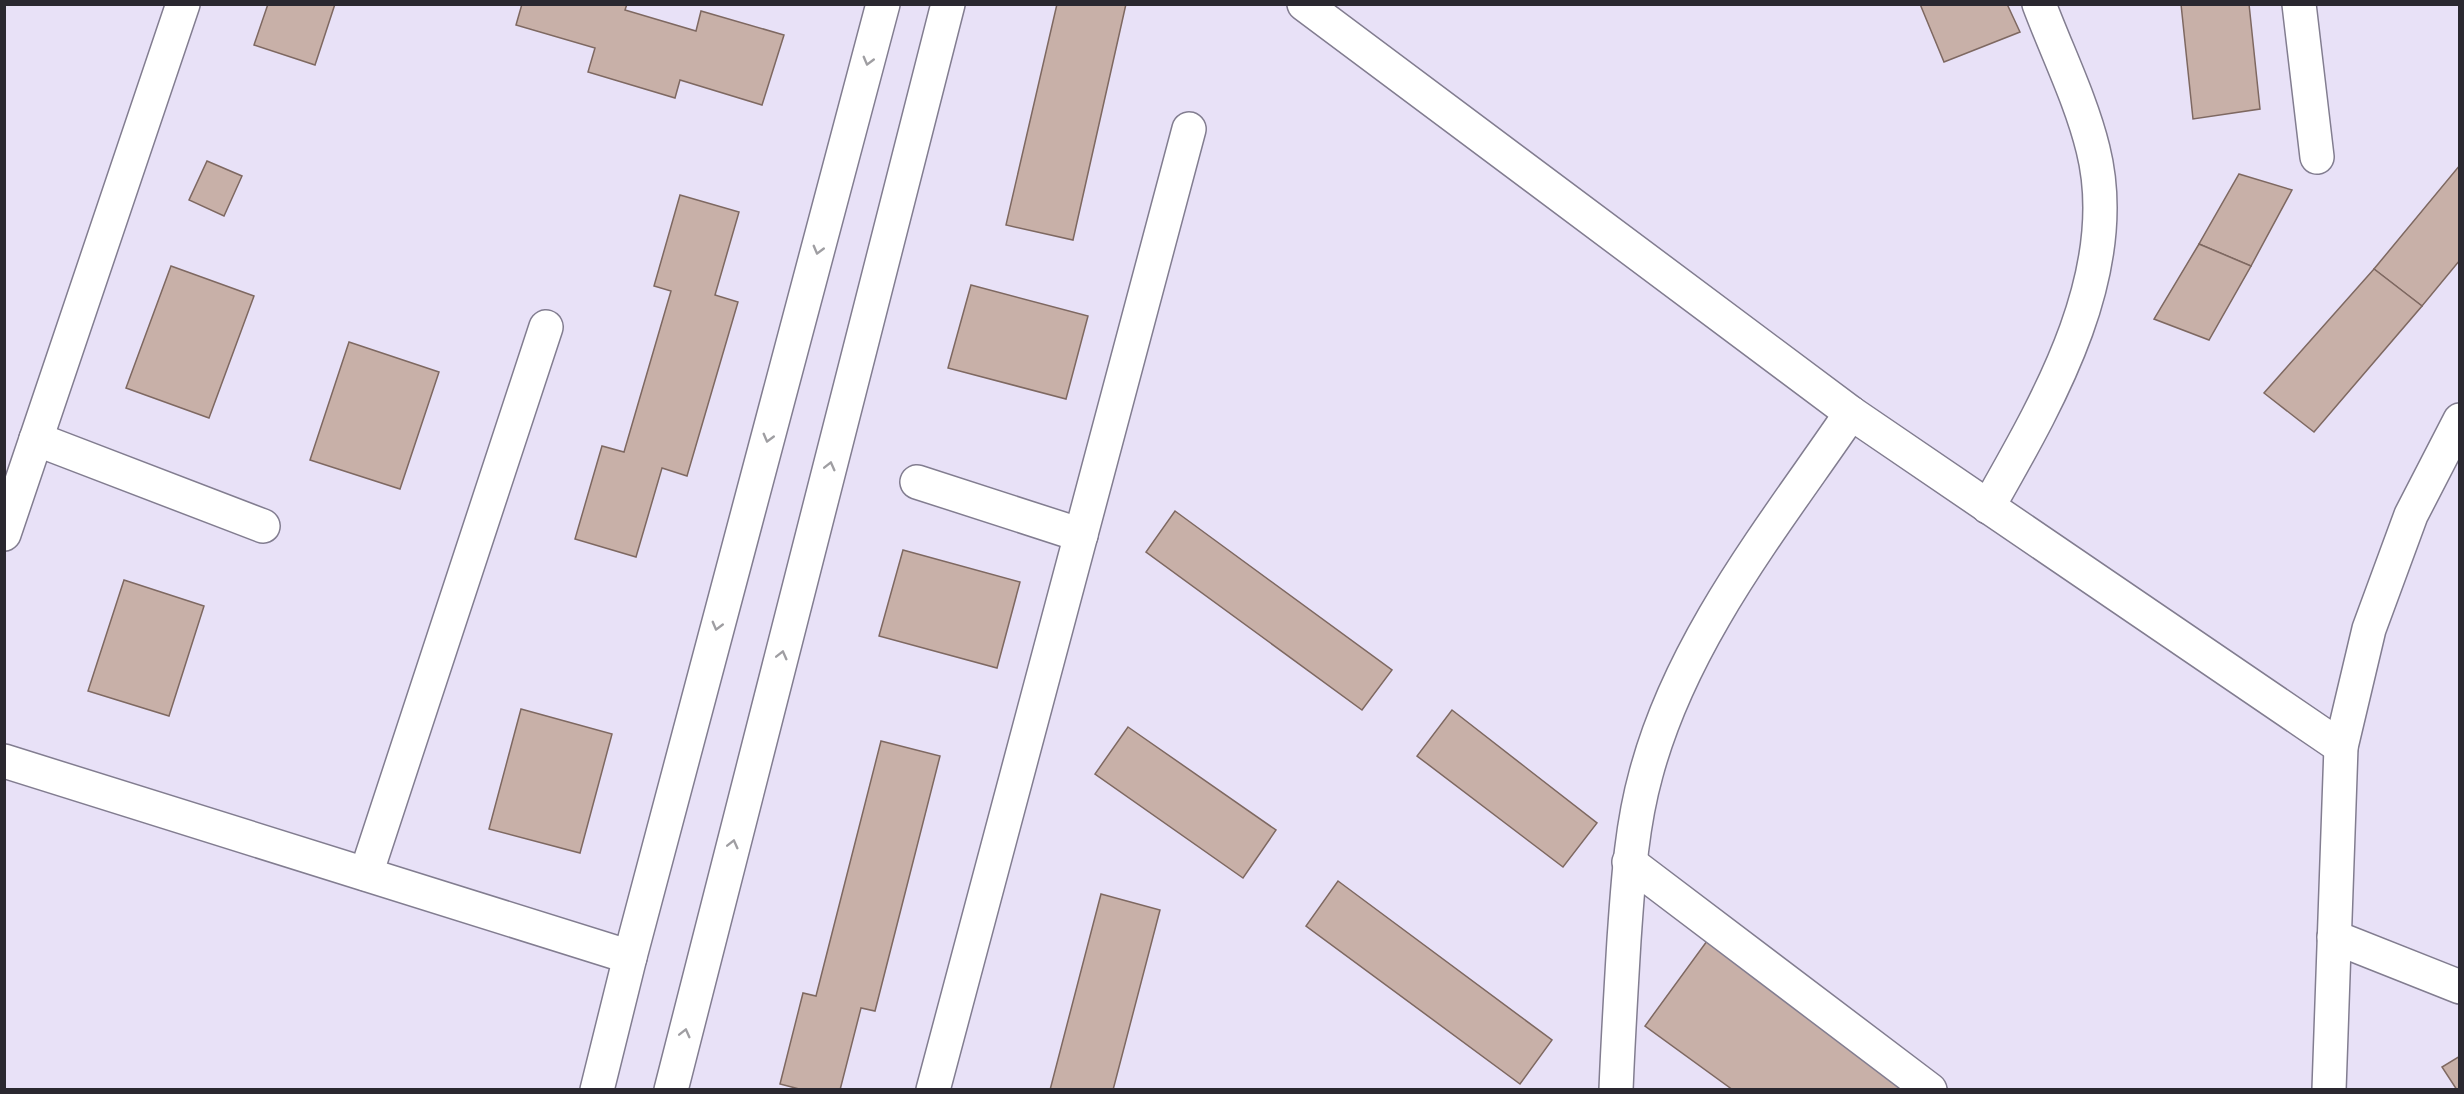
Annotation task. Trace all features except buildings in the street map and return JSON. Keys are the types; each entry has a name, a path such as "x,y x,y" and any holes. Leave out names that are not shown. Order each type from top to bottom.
{"street":[{"path":"4,534 183,4"},
{"path":"597,1089 883,4"},
{"path":"671,1089 948,4"},
{"path":"1304,4 1851,413 2341,747"},
{"path":"1989,507 2027,437 2072,340 2090,295 2099,247 2100,198 2093,150 2039,4"},
{"path":"2299,4 2318,157"},
{"path":"933,1089 1189,129"},
{"path":"366,874 546,327"},
{"path":"1616,1089 1629,862 1646,775 1664,719 1688,666 1717,612 1851,413"},
{"path":"2329,1089 2341,747 2369,629 2411,515 2460,420"},
{"path":"36,439 263,526"},
{"path":"917,482 1081,535"},
{"path":"4,761 630,957"},
{"path":"1629,862 1930,1089"},
{"path":"2334,937 2460,987"}]}
